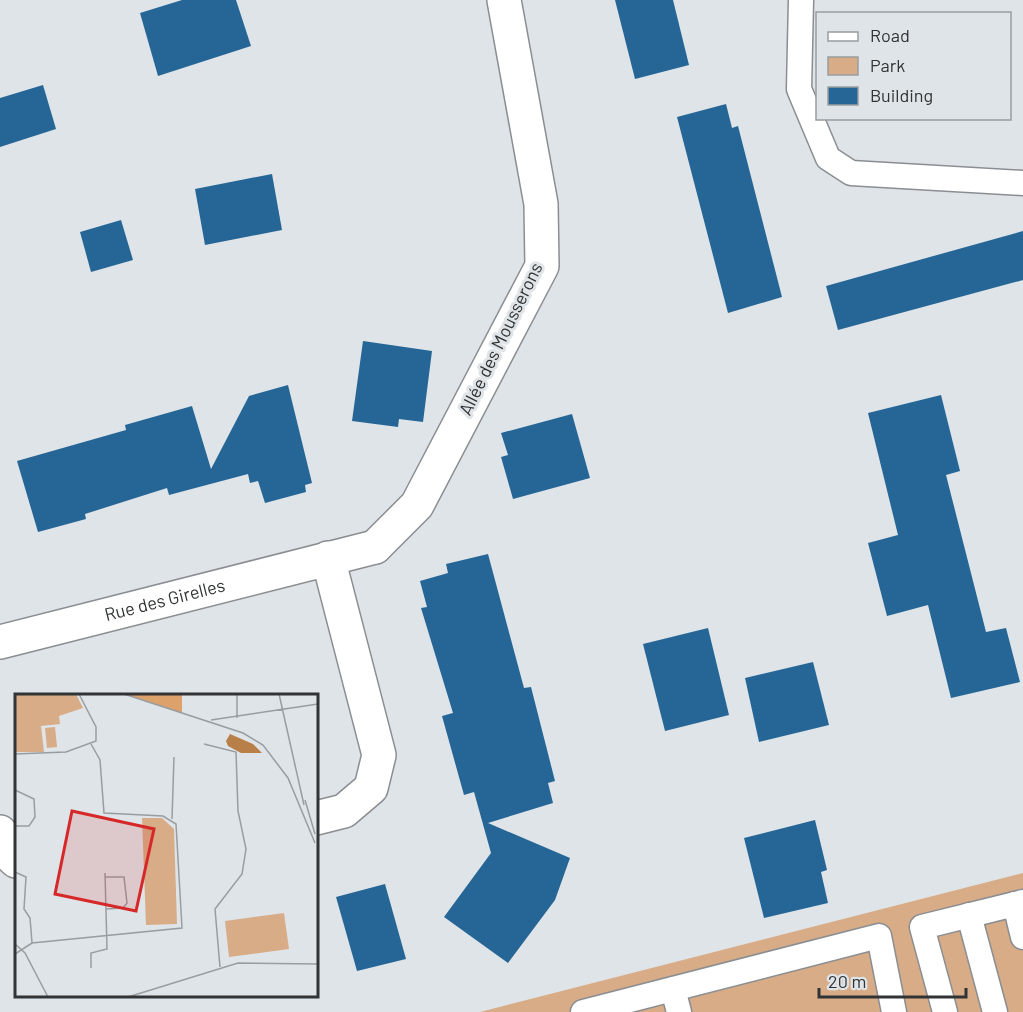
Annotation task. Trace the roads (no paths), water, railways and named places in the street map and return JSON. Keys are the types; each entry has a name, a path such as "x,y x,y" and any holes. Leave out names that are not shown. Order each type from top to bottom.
{"street":[{"name":"Allée des Mousserons","path":"375,547 417,505 543,266 541,204 504,0"},
{"name":"Rue des Girelles","path":"0,642 375,547"},
{"path":"318,818 344,811 371,788 379,754 328,558"},
{"path":"0,832 4,850 15,860"}],"lane":[{"path":"801,0 799,88 828,158 851,173 1023,183"},
{"path":"945,1012 922,927 1019,903 1023,937"},
{"path":"969,915 995,1012"},
{"path":"583,1012 676,1001 879,936 894,1012"}]}
